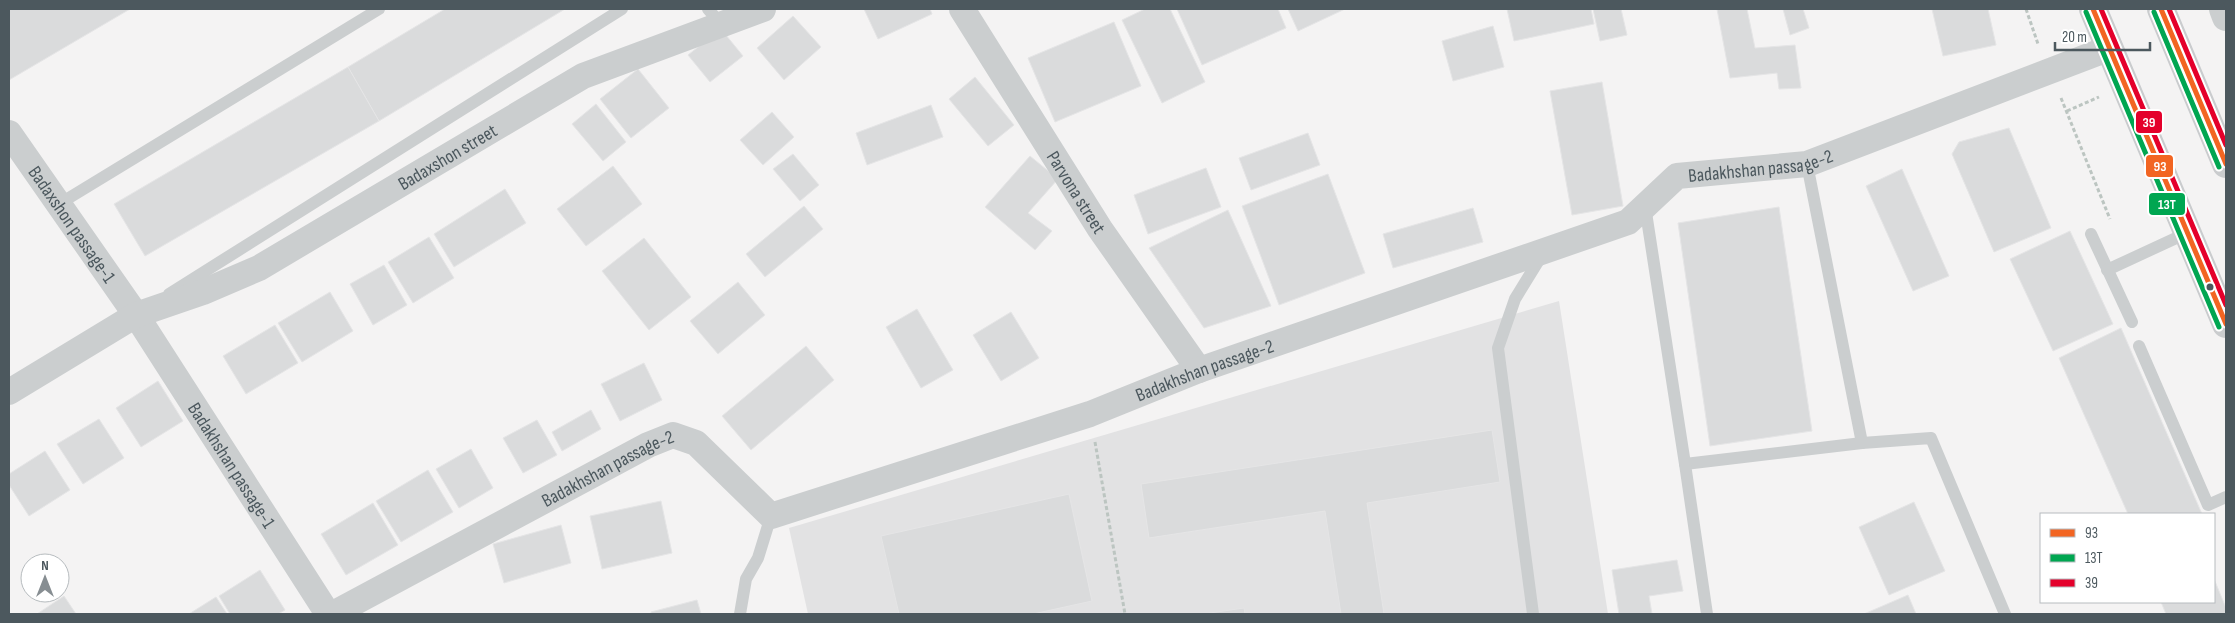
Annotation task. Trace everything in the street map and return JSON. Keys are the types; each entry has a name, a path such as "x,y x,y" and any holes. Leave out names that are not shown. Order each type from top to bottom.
{"main road":[{"path":"2093,9 2226,324"},
{"path":"2161,9 2226,164"}],"street":[{"name":"Badaxshon street","path":"9,392 136,315 203,292 259,268 583,76 715,16 763,9"},
{"name":"Parvona street","path":"962,9 1100,229 1199,370"},
{"path":"2223,9 2226,18"},
{"name":"Badakhshan passage-2","path":"333,614 648,445 672,435 696,443 771,516 1090,414 1199,370 1628,222 1677,176 1807,164 2110,48"},
{"name":"Badaxshon passage-1","path":"9,133 136,315"},
{"name":"Badakhshan passage-1","path":"136,315 328,614"}],"lane":[{"path":"59,204 379,9"},
{"path":"136,315 622,9"},
{"path":"1807,164 1862,443"},
{"path":"1645,206 1707,614"},
{"path":"2107,270 2187,233"},
{"path":"2091,234 2132,322"},
{"path":"1533,614 1498,348 1515,299 1544,251"},
{"path":"2139,346 2208,505 2226,497"},
{"path":"1685,464 1862,443 1931,438 2005,614"},
{"path":"740,614 746,579 758,558 771,516"}],"path":[{"path":"2067,110 2094,100"},
{"path":"1090,414 1125,614"}],"shaded area":[{"path":"1559,301 1608,614 808,614 789,528"}],"building":[{"path":"9,9 130,9 9,80"},
{"path":"445,9 565,9 379,121 348,67"},
{"path":"864,9 930,9 932,14 878,39"},
{"path":"1145,9 1170,9 1205,82 1162,103 1122,20"},
{"path":"1177,9 1278,9 1286,28 1202,65"},
{"path":"1288,9 1345,9 1298,31"},
{"path":"1507,9 1591,9 1594,24 1514,41"},
{"path":"1593,9 1621,9 1627,35 1600,41"},
{"path":"1717,9 1747,9 1755,48 1795,45 1801,88 1779,89 1777,73 1730,78"},
{"path":"1783,9 1803,9 1809,28 1790,35"},
{"path":"1932,9 1988,9 1996,45 1943,56"},
{"path":"793,16 821,47 784,80 757,48"},
{"path":"1114,22 1141,86 1055,122 1028,58"},
{"path":"1493,26 1504,67 1453,81 1442,41"},
{"path":"721,29 743,56 710,82 688,55"},
{"path":"348,67 379,121 145,256 114,204"},
{"path":"638,69 669,108 631,138 600,99"},
{"path":"975,77 1014,125 988,146 949,99"},
{"path":"1602,82 1623,206 1572,215 1550,91"},
{"path":"596,104 626,142 603,161 572,124"},
{"path":"931,105 943,137 867,165 856,133"},
{"path":"772,112 794,137 763,165 740,140"},
{"path":"2009,128 2051,228 1994,252 1952,154 1959,142"},
{"path":"1308,133 1320,165 1251,190 1239,158"},
{"path":"793,154 819,185 800,201 773,169"},
{"path":"1030,156 1058,179 1028,213 1052,231 1035,250 985,207"},
{"path":"613,166 642,204 586,246 557,209"},
{"path":"1206,168 1221,207 1148,234 1134,195"},
{"path":"1902,169 1949,276 1913,291 1866,186"},
{"path":"1328,174 1365,273 1279,305 1242,206"},
{"path":"505,189 526,223 454,267 434,234"},
{"path":"804,206 823,229 765,277 746,254"},
{"path":"1779,207 1812,431 1710,446 1678,223"},
{"path":"1473,208 1483,242 1393,268 1383,234"},
{"path":"1228,210 1271,306 1204,328 1149,248"},
{"path":"2070,231 2113,324 2053,351 2010,259"},
{"path":"429,237 454,278 413,303 388,262"},
{"path":"644,238 691,297 649,330 602,271"},
{"path":"384,265 407,305 373,325 350,284"},
{"path":"738,282 765,315 718,354 690,321"},
{"path":"330,292 353,331 302,362 278,323"},
{"path":"917,309 953,370 921,388 886,327"},
{"path":"1011,312 1039,358 1001,381 973,335"},
{"path":"275,325 298,363 246,394 223,356"},
{"path":"2121,328 2202,513 2128,513 2059,358"},
{"path":"806,346 834,380 751,450 722,416"},
{"path":"644,363 662,400 620,421 601,384"},
{"path":"158,381 183,421 141,447 116,408"},
{"path":"591,410 601,429 562,451 552,432"},
{"path":"99,419 124,458 83,484 57,444"},
{"path":"537,420 557,455 523,473 503,438"},
{"path":"1492,430 1500,482 1367,503 1384,614 1341,614 1325,511 1149,538 1141,484"},
{"path":"471,449 493,488 459,508 436,469"},
{"path":"45,451 70,490 29,516 9,485 9,474"},
{"path":"428,470 453,512 401,542 376,501"},
{"path":"1069,494 1092,601 1033,614 899,614 881,536"},
{"path":"661,501 672,553 602,569 590,516"},
{"path":"1914,502 1945,571 1889,595 1859,527"},
{"path":"373,503 398,545 346,575 321,534"},
{"path":"561,525 571,563 504,583 493,544"},
{"path":"1677,560 1683,591 1649,596 1652,614 1619,614 1612,570"},
{"path":"260,570 285,610 278,614 230,614 219,596"},
{"path":"2215,581 2226,608 2226,614 2166,614 2161,603 2215,603"},
{"path":"1908,595 1916,614 1864,614"},
{"path":"216,597 227,614 189,614"},
{"path":"697,600 701,614 651,614 651,612"},
{"path":"54,603 69,603 76,614 37,614"},
{"path":"1244,608 1245,614 1203,614"}],"transit line":[{"name":"93","path":"2093,9 2226,324"},
{"name":"39","path":"2101,9 2226,305"},
{"name":"93","path":"2161,9 2226,164"},
{"name":"39","path":"2169,9 2226,145"},
{"name":"13Т","path":"2086,12 2219,327"},
{"name":"13Т","path":"2154,12 2219,167"}]}
